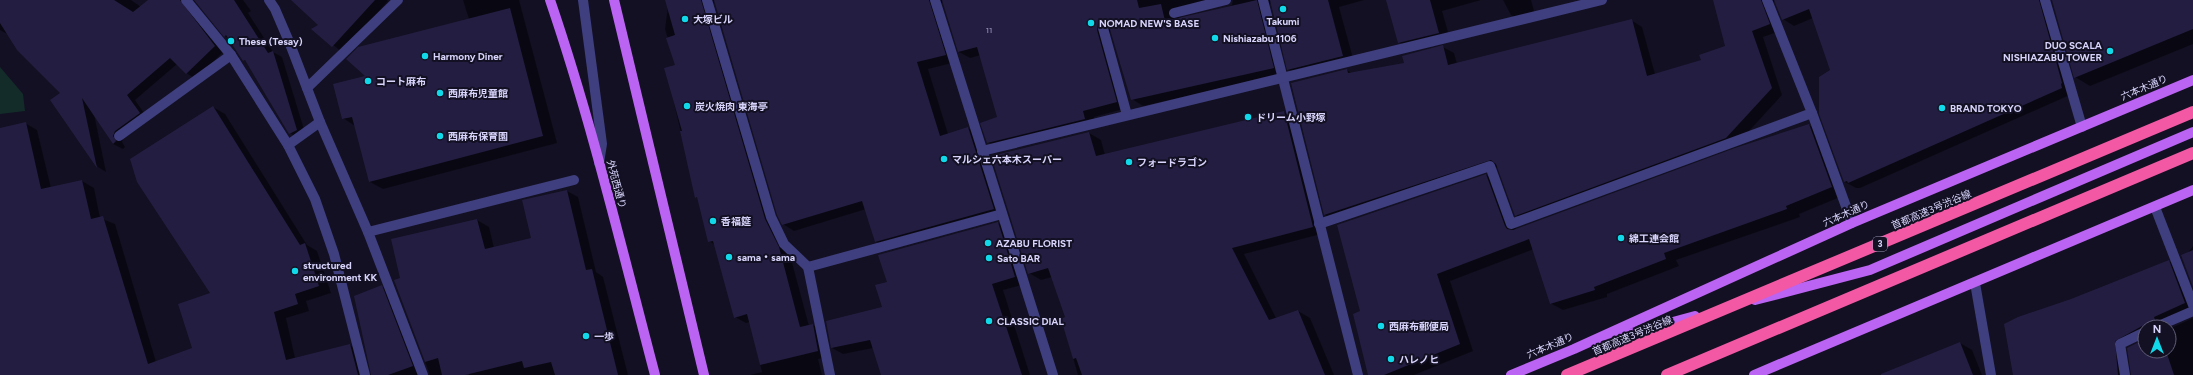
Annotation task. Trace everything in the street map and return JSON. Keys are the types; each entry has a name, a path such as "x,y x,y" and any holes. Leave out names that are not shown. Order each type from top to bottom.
{"highway":[{"name":"首都高速3号渋谷線","path":"1567,375 2193,112"},
{"path":"1666,375 2193,153"}],"main road":[{"name":"外苑西通り","path":"550,0 567,48 655,375"},
{"path":"617,2 704,375"},
{"name":"六本木通り","path":"1510,375 1574,349 1852,223 2193,80"},
{"path":"1574,349 1870,270 2193,132"},
{"path":"1754,375 2193,190"}],"street":[{"path":"186,0 231,55 288,145 315,199 334,254 365,375"},
{"path":"269,0 275,9 320,122 368,232 423,375"},
{"path":"307,88 398,0"},
{"path":"583,0 602,144 599,163"},
{"path":"708,0 771,217 784,244 808,267 830,375"},
{"path":"935,0 1053,375"},
{"path":"1174,13 1226,0"},
{"path":"1263,0 1281,78 1358,375"},
{"path":"982,151 1602,0"},
{"path":"1767,0 1812,113 1852,223"},
{"path":"2045,0 2082,127"},
{"path":"1103,28 1127,115"},
{"path":"119,136 231,55"},
{"path":"1319,224 1490,166 1511,224 1812,113"},
{"path":"288,145 320,122"},
{"path":"368,232 574,180"},
{"path":"2155,207 2193,305"},
{"path":"808,267 1002,214"},
{"path":"1975,283 1991,375"},
{"path":"2174,319 2193,311"},
{"path":"2125,375 2120,344 2137,336"}],"green space":[{"path":"0,67 23,94 25,111 0,114"}],"building":[{"path":"0,0 114,0 133,12 148,0 180,0 215,46 186,74 170,58 127,95 140,113 115,131 113,136 116,141 113,144 82,98 97,168 50,100 60,93 17,50 0,23"},
{"path":"194,0 234,0 268,53 273,51 297,130 289,134 245,60 243,61 226,35 224,37"},
{"path":"291,0 375,0 332,47 311,29 318,25"},
{"path":"665,0 701,0 765,219 779,247 800,327 813,324 818,351 760,365 747,314 734,318 713,241 708,242 697,197 695,198 680,131 682,131 664,68 675,65 666,38 675,35"},
{"path":"714,0 929,0 946,55 917,62 940,136 968,127 994,209 875,242 862,201 782,225 777,215"},
{"path":"942,0 1137,0 1139,8 1161,4 1165,21 1257,0 1274,68 1131,100 1109,26 1107,23 1102,22 1098,24 1097,30 1117,102 1083,111 1085,119 987,143 980,123 997,117 977,47 958,52"},
{"path":"1270,0 1328,0 1343,56 1287,70"},
{"path":"1386,0 1430,0 1439,33 1398,43"},
{"path":"1713,0 1761,0 1770,24 1752,31 1772,88 1726,138 1515,216 1496,164 1491,160 1324,215 1291,83 1347,69 1348,73 1404,63 1402,56 1443,45 1448,65 1632,19 1647,76 1701,60 1699,55 1725,46"},
{"path":"1774,0 2039,0 2062,83 2062,88 1848,183 1847,181 1844,182 1819,114 1819,77 1830,70 1809,9 1782,20"},
{"name":"DUO SCALA NISHIAZABU TOWER","path":"2052,0 2193,0 2193,29 2074,78"},
{"path":"510,8 543,136 369,182 352,117 342,119 333,84 365,76 346,59 358,47"},
{"path":"213,106 300,245 305,243 319,286 295,294 298,304 274,312 286,360 350,344 358,375 0,375 0,128 26,122 41,189 82,180 91,219 103,216 148,364 192,348 178,304 210,293 137,182 130,159"},
{"path":"1284,111 1313,227 1232,248 1269,320 1298,310 1325,375 1082,375 1076,358 1073,359 1061,319 1065,317 1048,268 1028,274 991,156 1089,132 1096,156"},
{"path":"1809,124 1832,187 1786,206 1787,209 1664,253 1666,259 1594,287 1595,290 1550,304 1529,239 1437,274 1460,344 1384,375 1368,375 1353,314 1360,311 1337,225 1486,174 1505,226 1507,229 1513,230 1735,148"},
{"path":"567,190 586,270 592,269 618,375 555,375 551,362 524,368 522,361 465,375 442,375 438,358 425,362 394,280 400,278 391,239 477,219 485,249 531,238 522,200"},
{"path":"998,222 1015,277 992,284 1022,375 881,375 870,340 831,348 826,321 882,307 875,285 887,282 878,255"},
{"path":"2193,250 2193,287 2181,255"},
{"path":"2169,260 2185,303 2154,317 2155,319 2137,319 2137,329 2115,341 2118,375 2013,375 2004,324 2018,317 2071,299"},
{"path":"382,285 413,366 388,375 371,375 354,296"},
{"path":"1960,342 1973,375 1881,375 1881,374"},
{"path":"2137,343 2137,359 2169,359 2174,375 2131,375 2127,348"}],"place":[{"name":"Takumi","path":"1283,9"},
{"name":"大塚ビル","path":"685,19"},
{"name":"NOMAD NEW'S BASE","path":"1091,23"},
{"name":"Nishiazabu 1106","path":"1215,38"},
{"name":"These (Tesay)","path":"231,41"},
{"name":"DUO SCALA NISHIAZABU TOWER","path":"2110,51"},
{"name":"Harmony Diner","path":"425,56"},
{"name":"コート麻布","path":"368,81"},
{"name":"西麻布児童館","path":"440,93"},
{"name":"炭火焼肉 東海亭","path":"687,106"},
{"name":"BRAND TOKYO","path":"1942,108"},
{"name":"ドリーム小野塚","path":"1248,117"},
{"name":"西麻布保育園","path":"440,136"},
{"name":"マルシェ六本木スーパー","path":"944,159"},
{"name":"フォードラゴン","path":"1129,162"},
{"name":"香福筵","path":"713,221"},
{"name":"綿工連会館","path":"1621,238"},
{"name":"AZABU FLORIST","path":"988,243"},
{"name":"sama・sama","path":"729,257"},
{"name":"Sato BAR","path":"989,258"},
{"name":"structured environment KK","path":"295,271"},
{"name":"CLASSIC DIAL","path":"989,321"},
{"name":"西麻布郵便局","path":"1381,326"},
{"name":"一歩","path":"586,336"},
{"name":"ハレノヒ","path":"1391,359"}]}
